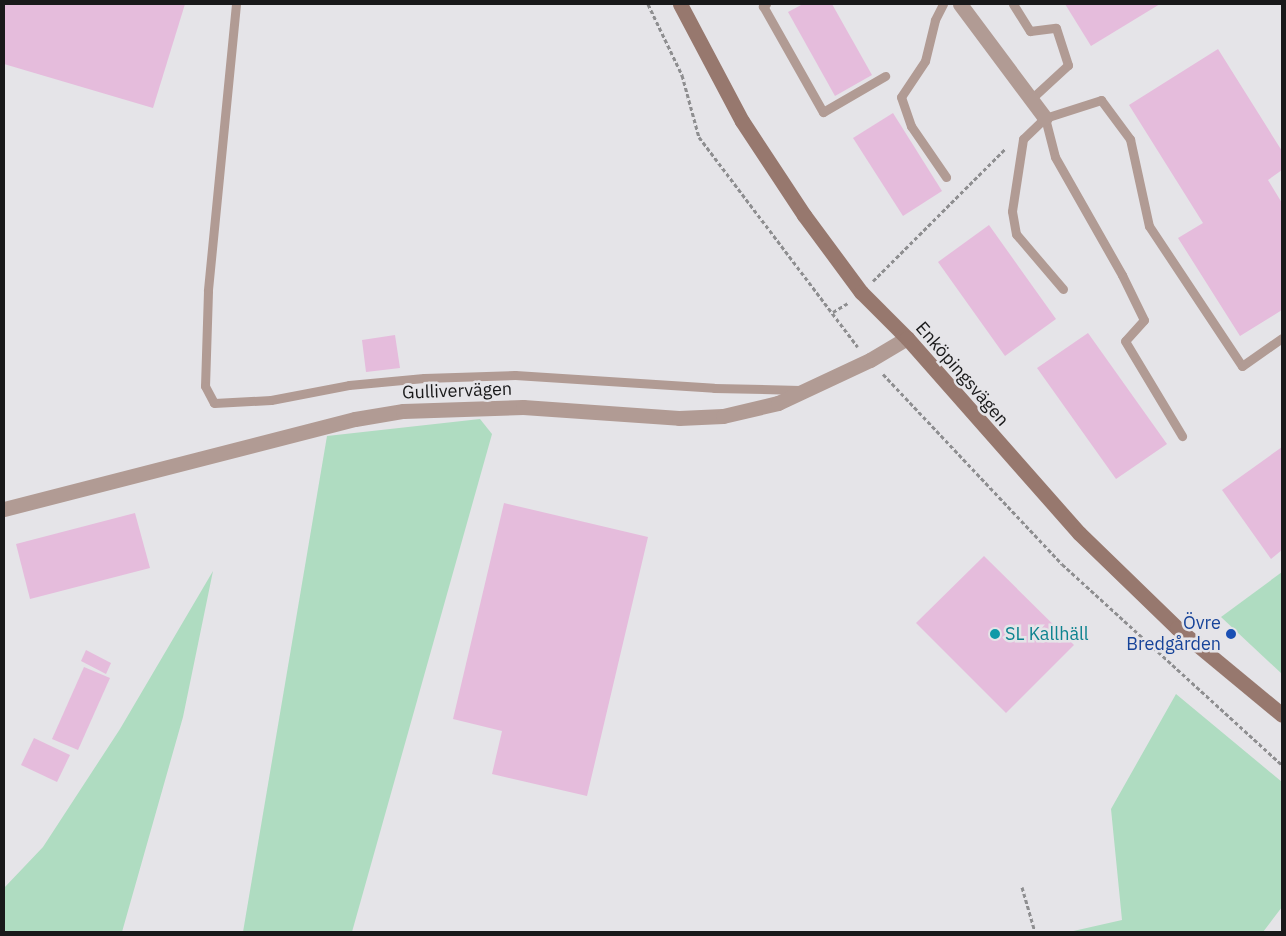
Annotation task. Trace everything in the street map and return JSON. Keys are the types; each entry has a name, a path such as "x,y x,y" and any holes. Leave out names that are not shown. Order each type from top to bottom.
{"street":[{"path":"960,4 1045,118"},
{"name":"Enköpingsvägen","path":"684,5 742,121 804,215 861,292 907,338 1079,533 1177,628 1282,715"},
{"name":"Gullivervägen","path":"4,509 356,419 403,411 523,407 679,418 723,416 778,403 870,360 907,338"}],"lane":[{"path":"236,4 208,291 205,386 214,403 271,400 349,385 414,379 515,375 714,388 805,390"},
{"path":"766,4 764,6 824,112 885,76"},
{"path":"943,4 935,20 924,61 901,97 911,126 946,177"},
{"path":"1013,4 1030,31 1056,28 1068,64 1030,100"},
{"path":"1063,289 1016,234 1012,211 1023,139 1045,118 1101,100 1130,139 1149,226 1242,366 1282,338"},
{"path":"1045,118 1054,157 1122,275 1144,320 1125,341 1182,436"}],"path":[{"path":"648,4 682,75 699,137 853,342 1062,564 1282,765"},
{"path":"878,276 1008,147"},
{"path":"1022,887 1034,932"}],"green space":[{"path":"480,419 492,434 352,932 243,932 327,436"},
{"path":"213,571 183,717 122,932 4,932 4,888 43,847 120,729"},
{"path":"1282,572 1282,674 1221,617"},
{"path":"1176,694 1282,782 1282,907 1263,932 1069,932 1122,920 1111,809"}],"building":[{"path":"4,4 185,4 153,108 4,64"},
{"path":"803,4 832,4 872,75 835,96 788,12"},
{"path":"1065,4 1160,4 1091,46"},
{"path":"1218,49 1282,151 1282,170 1268,180 1282,203 1282,310 1240,336 1178,238 1203,223 1129,105"},
{"path":"893,113 942,191 903,216 853,138"},
{"path":"989,225 1056,319 1005,356 938,262"},
{"path":"1088,333 1167,444 1116,479 1037,368"},
{"path":"395,335 400,368 366,372 362,340"},
{"path":"1282,447 1282,550 1271,559 1222,490"},
{"path":"504,503 648,537 587,796 492,774 502,731 453,719"},
{"path":"135,513 150,568 30,599 16,544"},
{"name":"SL Kallhäll","path":"984,556 1074,645 1006,713 916,623"},
{"path":"86,650 111,663 106,674 81,661"},
{"path":"84,667 110,678 78,750 52,739"},
{"path":"34,738 70,755 57,782 21,765"}],"place":[{"name":"SL Kallhäll","path":"995,634"},
{"name":"Övre Bredgården","path":"1231,634"}]}
